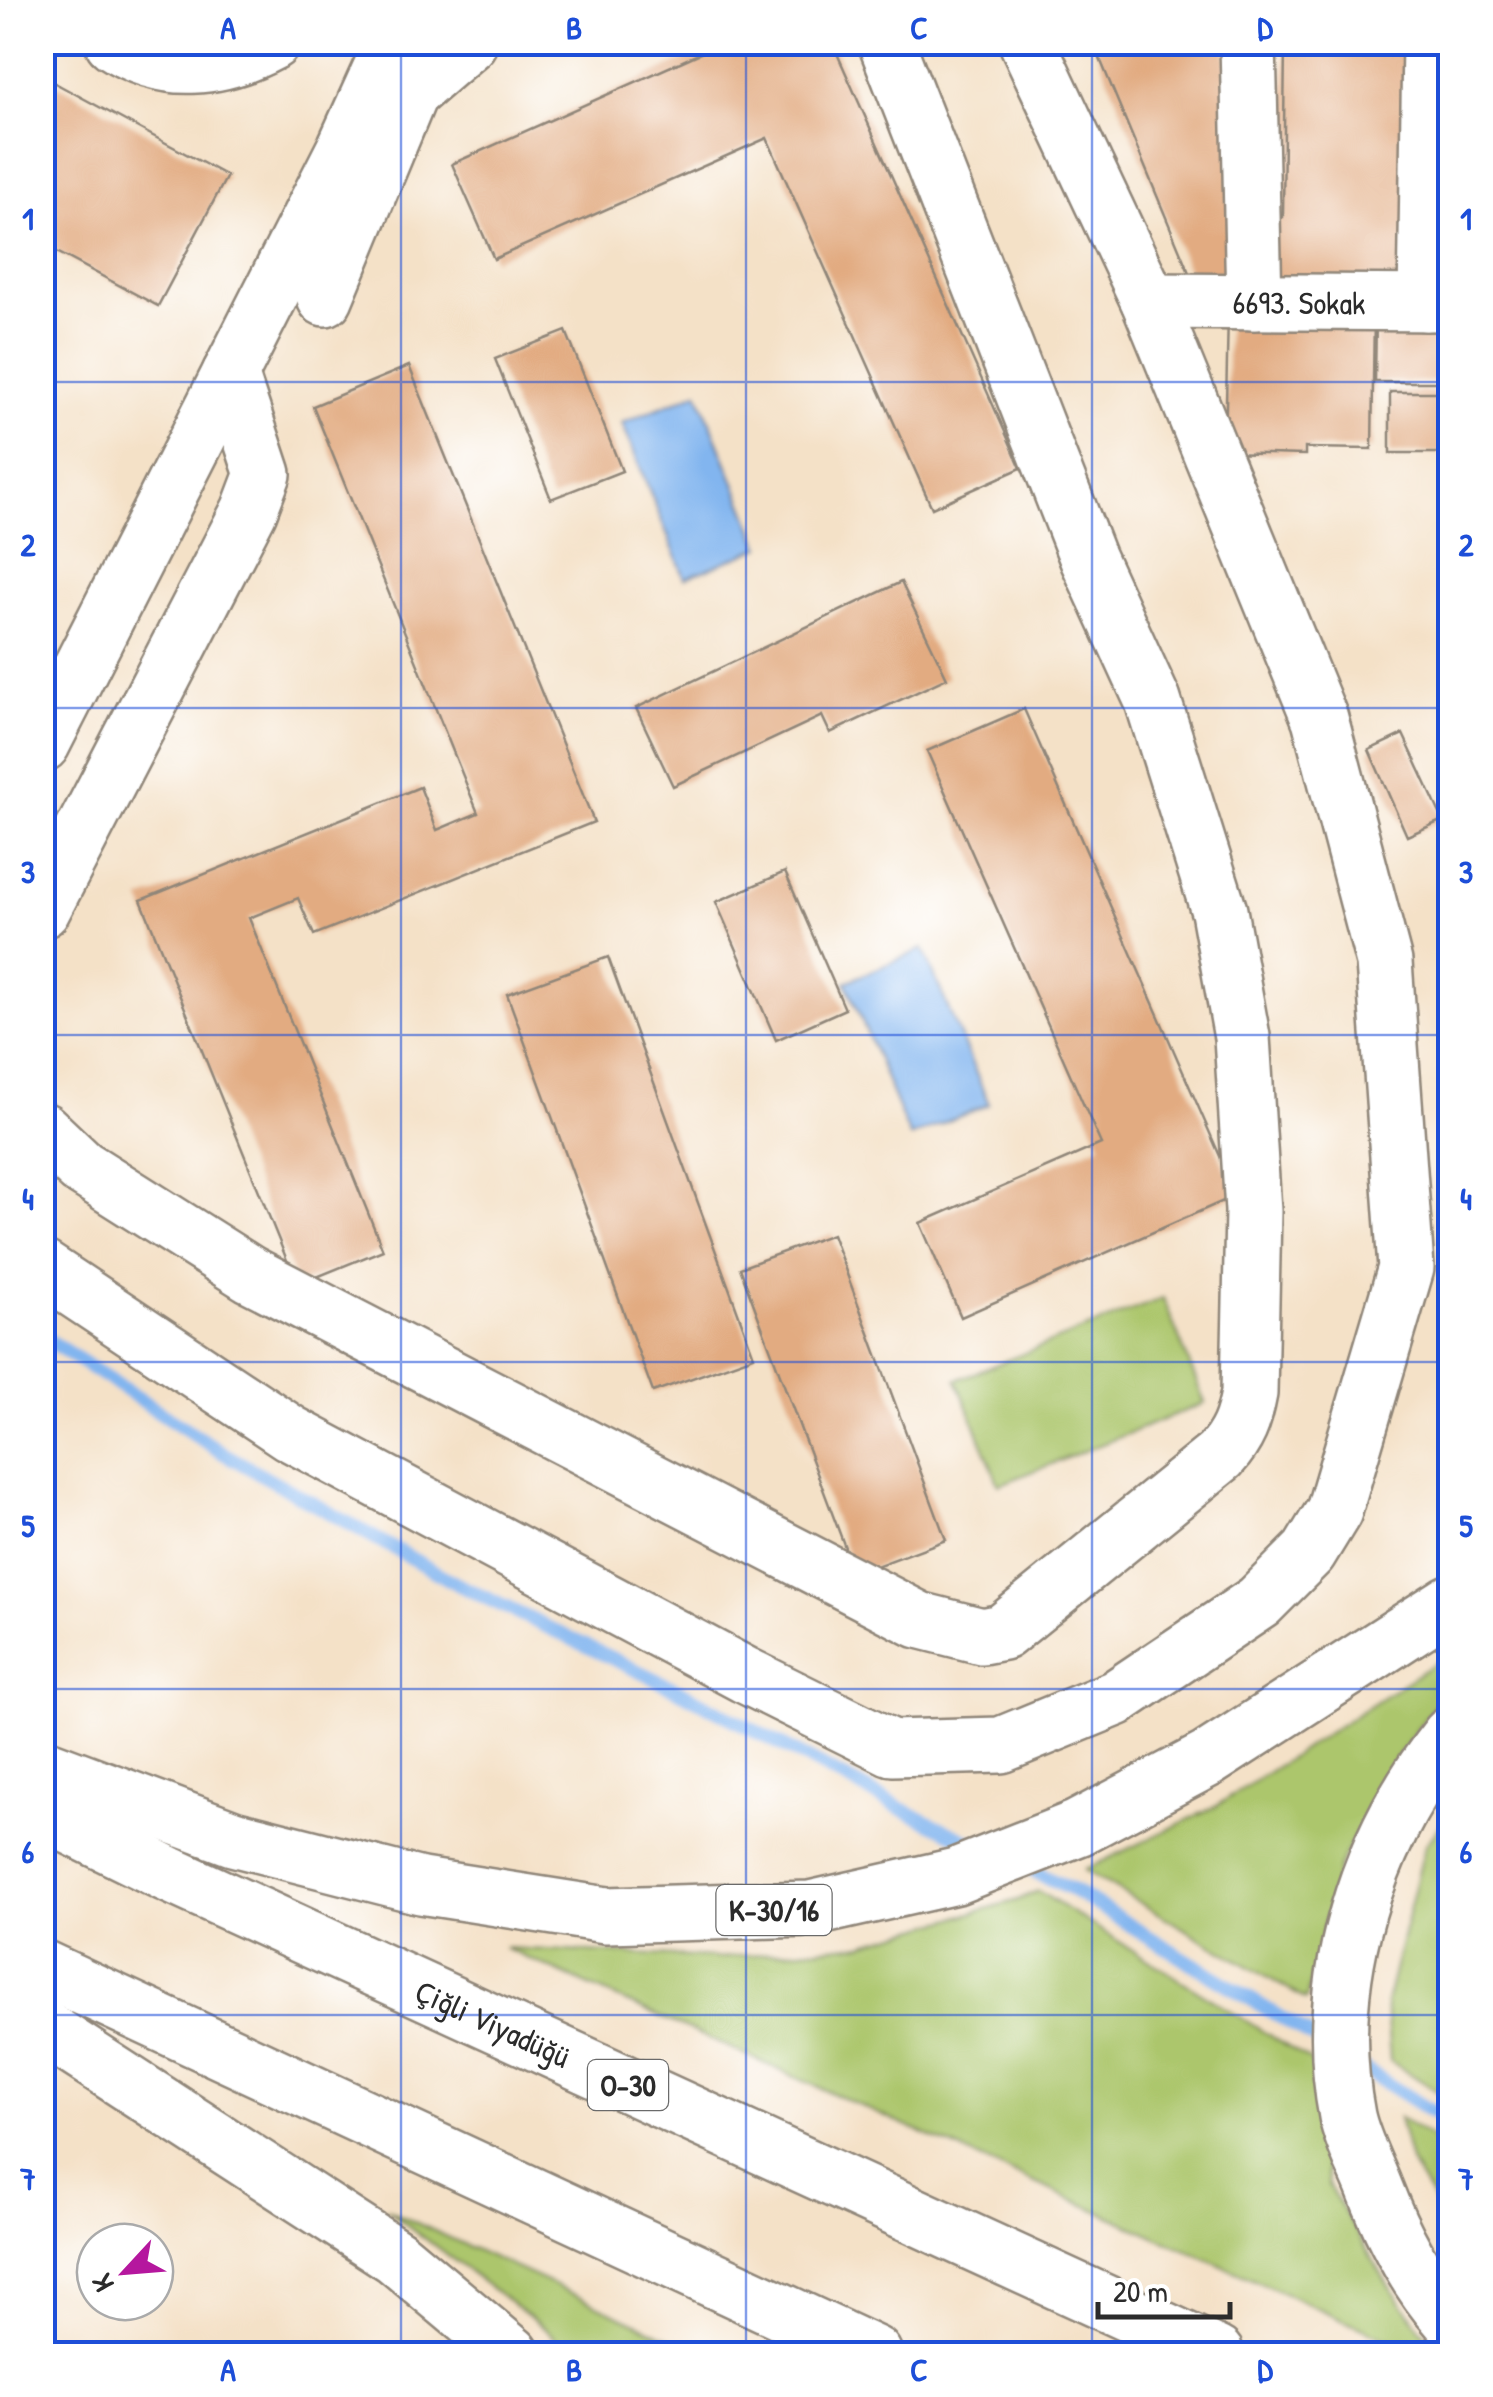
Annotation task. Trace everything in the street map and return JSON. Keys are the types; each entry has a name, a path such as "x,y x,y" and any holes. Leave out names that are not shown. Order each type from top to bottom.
{"main road":[{"path":"113,42 150,60 179,66 235,60 272,42"},
{"path":"42,744 345,148 394,42"},
{"path":"325,298 410,93 470,42"},
{"path":"42,1130 81,1168 250,1274 919,1620 982,1636 1004,1632 1220,1456 1236,1438 1249,1393 1253,1211 1242,1037 1220,911 1153,702 1088,559 886,42"},
{"path":"42,1268 290,1433 745,1675 892,1748 1001,1745 1116,1698 1258,1602 1308,1552 1334,1511 1406,1268 1384,962 1320,720 1150,302 1027,42"},
{"path":"1248,42 1254,302"},
{"path":"1430,42 1438,303"},
{"name":"6693. Sokak","path":"1150,302 1438,303"},
{"path":"42,910 249,511 264,474 230,374"},
{"name":"K-30/16","path":"42,1766 234,1838 421,1886 606,1915 810,1909 956,1876 1078,1828 1208,1759 1450,1603"},
{"path":"1450,1736 1422,1771 1372,1866 1344,1970 1341,2041 1347,2118 1386,2217 1430,2296 1450,2319"},
{"name":"Çiğli Viyadüğü","path":"42,1812 168,1874 1216,2354"},
{"path":"42,1968 874,2354"},
{"path":"42,2027 395,2256 512,2354"}],"green space":[{"path":"1163,1298 1205,1403 999,1485 957,1380"},
{"path":"1450,1653 1450,1683 1392,1765 1339,1866 1306,2000 1084,1870 1215,1807"},
{"path":"1450,1811 1450,2099 1390,2061 1386,2003 1425,1846"},
{"path":"1038,1891 1312,2062 1328,2185 1389,2286 1439,2354 1421,2354 504,1948 717,1958 862,1944"},
{"path":"1399,2118 1450,2149 1450,2229 1410,2162"},
{"path":"386,2209 705,2354 570,2354 549,2332"}],"water":[{"path":"698,392 761,547 685,578 622,423"},
{"path":"923,949 989,1104 910,1137 846,982"}],"building":[{"path":"725,42 832,42 1021,468 932,508 767,138 494,259 452,164"},
{"path":"1093,42 1226,42 1235,273 1190,275"},
{"path":"1285,42 1416,42 1412,287 1265,285 1266,217 1283,217"},
{"path":"42,76 227,176 158,306 42,244"},
{"path":"1228,312 1374,315 1372,449 1305,448 1305,455 1225,453"},
{"path":"1376,315 1450,315 1450,382 1375,382"},
{"path":"566,331 622,471 551,499 495,359"},
{"path":"409,366 594,822 314,935 298,898 249,918 383,1250 297,1285 141,900 420,787 437,830 478,813 313,406"},
{"path":"1390,392 1450,392 1450,453 1390,453"},
{"path":"901,582 947,678 830,733 822,716 673,786 636,708"},
{"path":"1024,709 1237,1195 961,1317 920,1223 1101,1144 927,751"},
{"path":"1403,734 1443,820 1407,836 1369,750"},
{"path":"785,872 845,1009 776,1040 716,902"},
{"path":"608,957 754,1356 653,1392 507,994"},
{"path":"832,1234 946,1540 855,1574 740,1268"}],"waterway":[{"path":"42,1336 223,1453 459,1585 686,1694 985,1849"},
{"path":"1023,1866 1076,1892 1327,2046"},
{"path":"1354,2063 1450,2123"}]}
